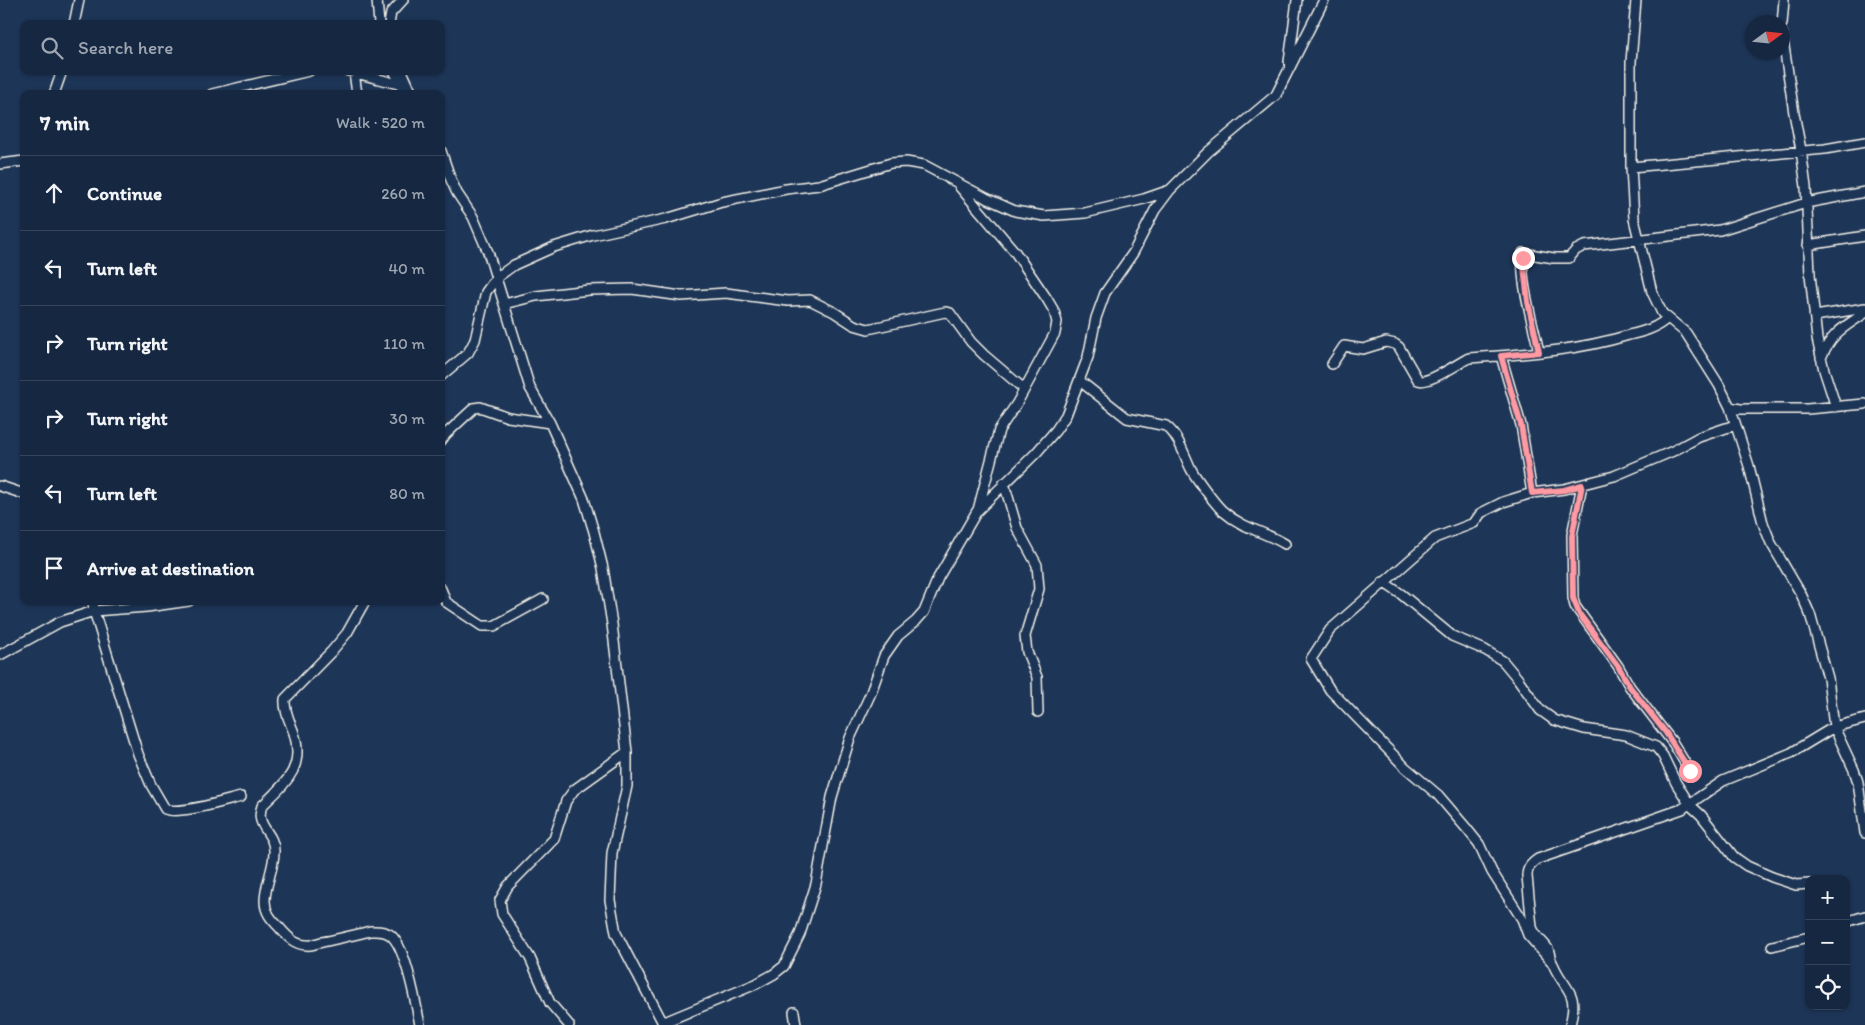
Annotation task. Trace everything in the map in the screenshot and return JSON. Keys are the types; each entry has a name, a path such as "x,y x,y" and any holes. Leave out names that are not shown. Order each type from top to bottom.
{"street":[{"path":"75,20 79,0"},
{"path":"377,0 379,20"},
{"path":"390,20 391,13 403,0"},
{"path":"1288,70 1297,0"},
{"path":"445,162 457,193 473,217 480,232 530,388 550,423 584,499 603,568 620,680 627,752 628,786 612,853 610,900 616,933 661,1023 756,984 784,966 800,934 816,884 832,797 850,738 870,695 881,662 894,640 924,612 938,578 977,511 1036,453 1066,415 1088,357 1096,318 1105,294 1133,253 1154,210 1170,190 1208,152 1280,89 1324,0"},
{"path":"1636,0 1631,62 1631,167 1634,211 1652,292 1658,307 1667,318 1686,333 1719,384 1730,407 1747,460 1760,516 1778,556 1802,594 1810,614 1828,678 1834,727 1856,776 1865,833"},
{"path":"1783,15 1784,0"},
{"path":"1786,60 1806,187 1808,245 1821,358 1836,407"},
{"path":"55,90 61,75"},
{"path":"229,90 291,75"},
{"path":"352,75 356,90"},
{"path":"362,75 402,86 409,90"},
{"path":"396,75 402,86"},
{"path":"404,75 411,90"},
{"path":"1631,167 1824,149 1865,142"},
{"path":"0,164 20,162"},
{"path":"445,373 468,353 475,340 486,292 496,278 514,265 554,246 593,235 666,219 722,202 786,189 819,185 891,163 906,162 924,166 1015,211 1044,216 1085,213 1144,199 1170,190"},
{"path":"955,182 1014,252 1054,311 1057,322 1055,333 1017,403 999,430 977,511"},
{"path":"1539,352 1527,294 1523,269 1523,253 1554,258 1569,258 1580,247 1720,230 1806,203 1865,192"},
{"path":"1808,245 1865,236"},
{"path":"504,304 536,296 589,290 632,289 682,296 726,293 788,301 810,300 854,325 868,329 945,312 950,313 971,342 984,355 1024,389"},
{"path":"1815,316 1865,308"},
{"path":"1821,358 1832,336 1865,313"},
{"path":"1332,364 1344,346 1363,350 1390,342 1399,346 1418,380 1422,382 1434,378 1457,363 1469,358 1566,350 1606,342 1656,326 1667,318"},
{"path":"1501,356 1521,425 1532,493"},
{"path":"1080,381 1127,418 1166,426 1171,430 1193,472 1223,512 1252,530 1285,544"},
{"path":"1730,407 1740,409 1807,409 1865,404"},
{"path":"445,435 474,408 480,407 508,417 550,423"},
{"path":"1570,1025 1574,1004 1572,995 1552,962 1528,935 1522,919 1492,872 1479,844 1438,796 1405,767 1330,690 1310,660 1330,630 1382,582 1435,538 1474,523 1481,514 1502,502 1532,493 1564,490 1614,476 1665,455 1699,437 1735,425"},
{"path":"1004,483 1017,528 1037,565 1039,589 1025,636 1026,652 1037,677 1038,712"},
{"path":"1582,485 1572,536 1573,598 1575,606 1618,666 1630,687 1670,738 1690,771"},
{"path":"0,486 20,493"},
{"path":"1382,582 1401,594 1452,636 1485,650 1503,661 1518,678 1540,710 1554,720 1584,729 1626,735 1656,747 1690,805 1701,815 1734,857 1747,866 1772,877 1791,883 1805,884"},
{"path":"445,599 446,602 486,627 494,626 543,599"},
{"path":"93,605 138,754 151,785 166,810 191,809 241,797"},
{"path":"0,655 60,622 94,611 137,605"},
{"path":"363,605 342,640 285,699 284,705 294,734 298,755 296,765 290,777 262,806 260,812 260,820 270,836 274,849 274,861 266,891 265,906 267,914 288,938 307,946 370,931 381,931 390,934 398,945 406,966 414,993 420,1025"},
{"path":"1552,962 1547,948 1534,934 1532,927 1527,872 1538,859 1690,805 1723,781 1791,753 1834,727 1865,719"},
{"path":"569,1025 547,998 530,958 502,914 500,900 508,886 554,839 566,801 574,790 627,752"},
{"path":"1850,919 1865,916"},
{"path":"1772,946 1805,938"},
{"path":"794,1012 796,1025"}],"route":[{"path":"1523,258 1528,302 1539,352 1501,356 1521,425 1532,493 1564,490 1582,485 1572,536 1573,598 1575,606 1618,666 1630,687 1657,720 1690,771"}]}
